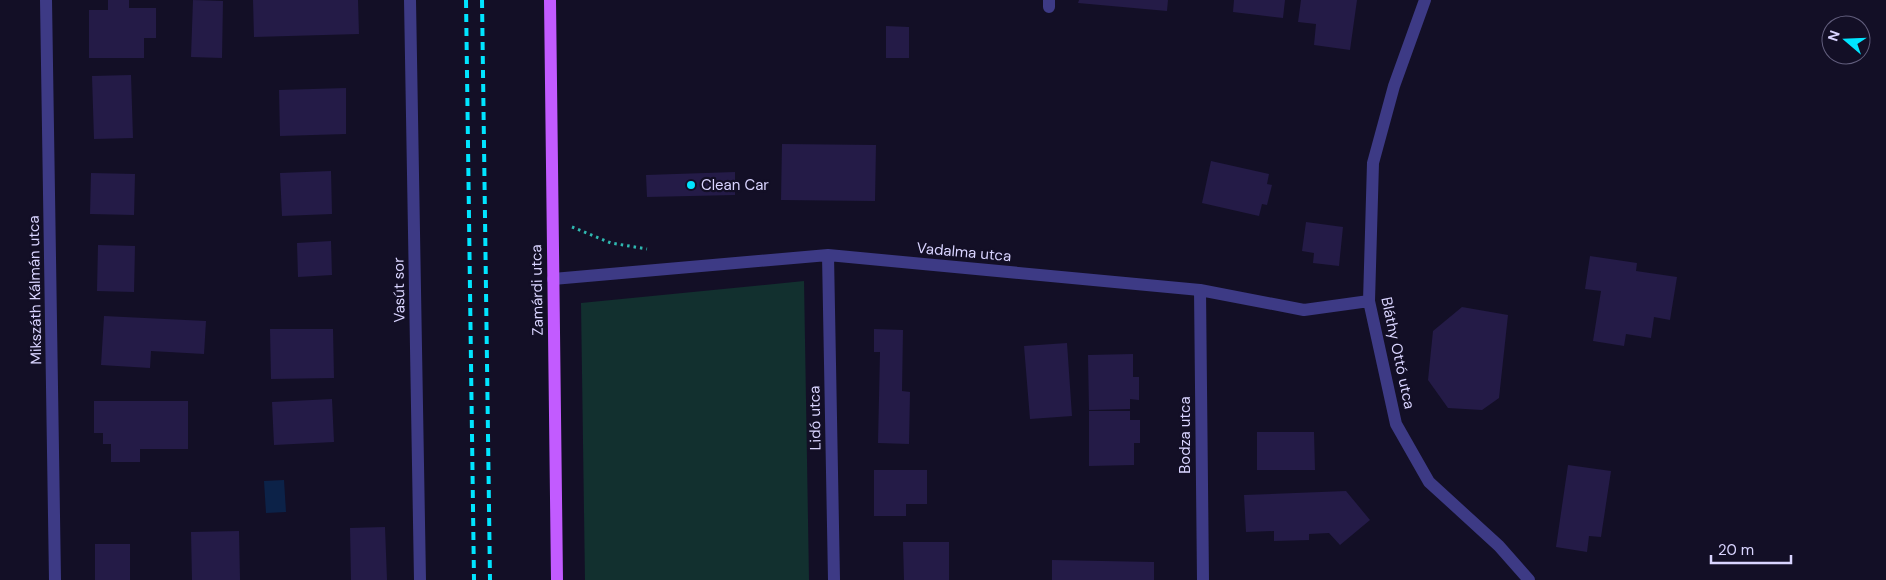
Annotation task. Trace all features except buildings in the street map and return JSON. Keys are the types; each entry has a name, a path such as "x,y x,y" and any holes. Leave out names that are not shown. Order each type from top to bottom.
{"main road":[{"name":"Zamárdi utca","path":"550,0 557,580"}],"street":[{"name":"Mikszáth Kálmán utca","path":"46,0 55,580"},
{"name":"Vasút sor","path":"410,0 420,580"},
{"name":"Bláthy Ottó utca","path":"1425,0 1394,86 1373,163 1369,301 1396,424 1429,482 1499,546 1529,580"},
{"name":"Vadalma utca","path":"553,279 828,255 1200,290 1304,310 1369,301"},
{"name":"Lidó utca","path":"828,255 834,580"},
{"name":"Bodza utca","path":"1200,290 1202,580"}],"green space":[{"path":"804,281 809,580 585,580 581,303"}],"water":[{"path":"284,480 286,512 266,513 264,481"}],"railway":[{"path":"466,0 474,580"},
{"path":"482,0 490,580"}],"place":[{"name":"Clean Car","path":"691,185"}]}
